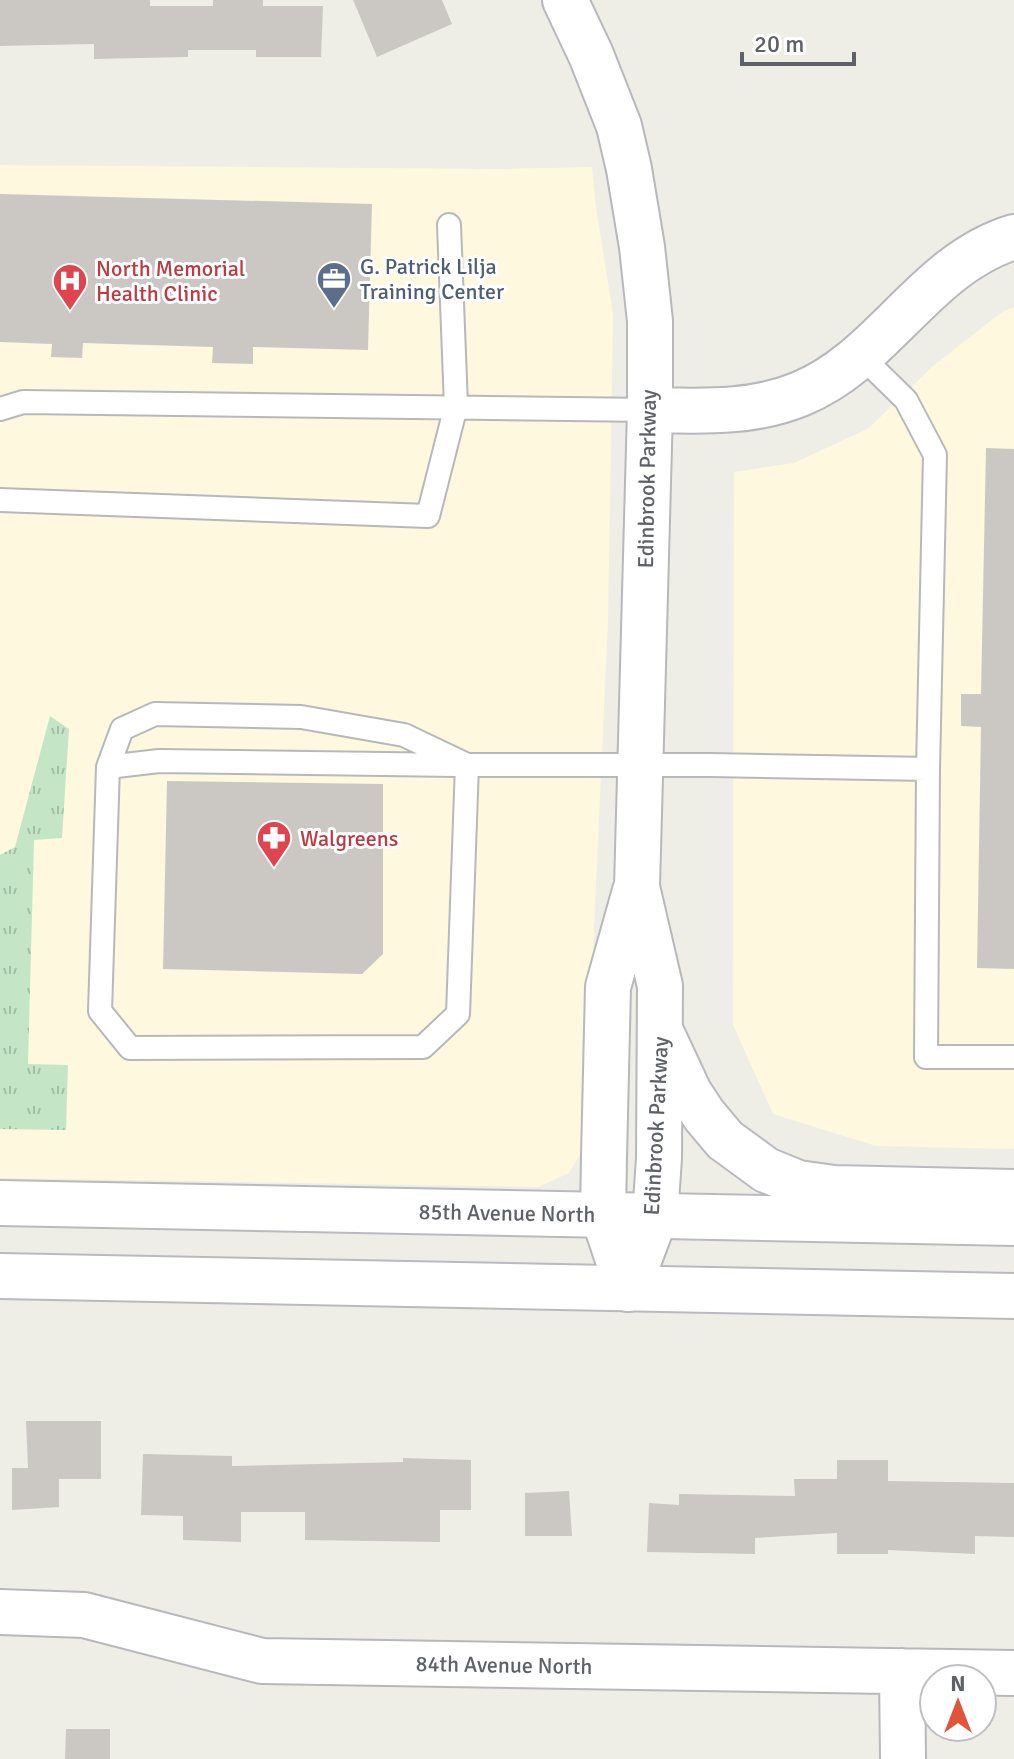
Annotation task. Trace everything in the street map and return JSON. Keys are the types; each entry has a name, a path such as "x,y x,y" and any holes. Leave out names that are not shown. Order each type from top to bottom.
{"street":[{"name":"Edinbrook Parkway","path":"565,0 619,126 642,247 650,321 637,887 660,986 662,1034 655,1217 628,1289"},
{"path":"650,410 718,411 778,402 815,386 860,355 942,276 970,258 1014,237"},
{"name":"Edinbrook Parkway","path":"628,1289 603,1215 608,987 637,887"},
{"path":"662,1034 689,1092 704,1115 725,1140 766,1170 798,1183 834,1188 1014,1192"},
{"name":"85th Avenue North","path":"0,1203 1014,1223"},
{"path":"0,1276 1014,1296"},
{"name":"84th Avenue North","path":"0,1612 84,1615 262,1661 1014,1673"},
{"path":"902,1671 903,1759"}],"lane":[{"path":"0,500 428,516 456,406 449,225"},
{"path":"860,355 906,400 935,455 926,1057 1014,1057"},
{"path":"0,409 23,402 650,410"},
{"path":"155,714 301,717 404,735 467,765 458,1014 423,1047 130,1048 100,1011 108,767 122,729 155,714"},
{"path":"108,767 159,761 928,769"}],"shaded area":[{"path":"0,165 592,167 613,314 608,621 584,1148 569,1173 538,1187 0,1178"},
{"path":"1014,307 1014,1149 876,1146 773,1114 733,1025 734,472 794,463 869,428 933,366 1002,312"}],"green space":[{"path":"50,716 69,729 62,838 34,840 28,1064 68,1065 66,1130 0,1129 0,855 15,847"}],"building":[{"path":"0,0 150,0 150,6 213,6 213,0 263,0 263,6 323,6 321,57 256,57 256,50 188,50 188,57 94,59 94,44 0,46"},
{"path":"353,0 442,0 452,24 377,57"},
{"path":"0,194 372,204 368,350 253,347 253,364 212,363 213,347 83,343 82,358 51,357 52,344 0,342"},
{"path":"986,448 1014,449 1014,969 977,968 981,727 961,726 961,694 981,694"},
{"name":"Walgreens","path":"167,781 383,784 383,954 362,974 163,969"},
{"path":"26,1421 101,1421 101,1479 59,1479 59,1507 12,1510 12,1468 28,1468"},
{"path":"143,1454 232,1456 232,1466 403,1462 403,1458 471,1460 471,1510 440,1510 440,1542 305,1540 305,1512 241,1512 241,1542 183,1540 183,1516 141,1515"},
{"path":"837,1460 888,1460 888,1481 1014,1483 1014,1537 975,1536 975,1554 888,1550 888,1554 837,1554 837,1533 755,1538 755,1554 647,1552 649,1503 679,1505 679,1494 795,1496 794,1479 837,1479"},
{"path":"569,1491 572,1536 525,1536 525,1493"},
{"path":"66,1729 110,1729 110,1759 65,1759"}],"place":[{"name":"G. Patrick Lilja Training Center","path":"334,310"},
{"name":"North Memorial Health Clinic","path":"70,312"},
{"name":"Walgreens","path":"274,869"}]}
